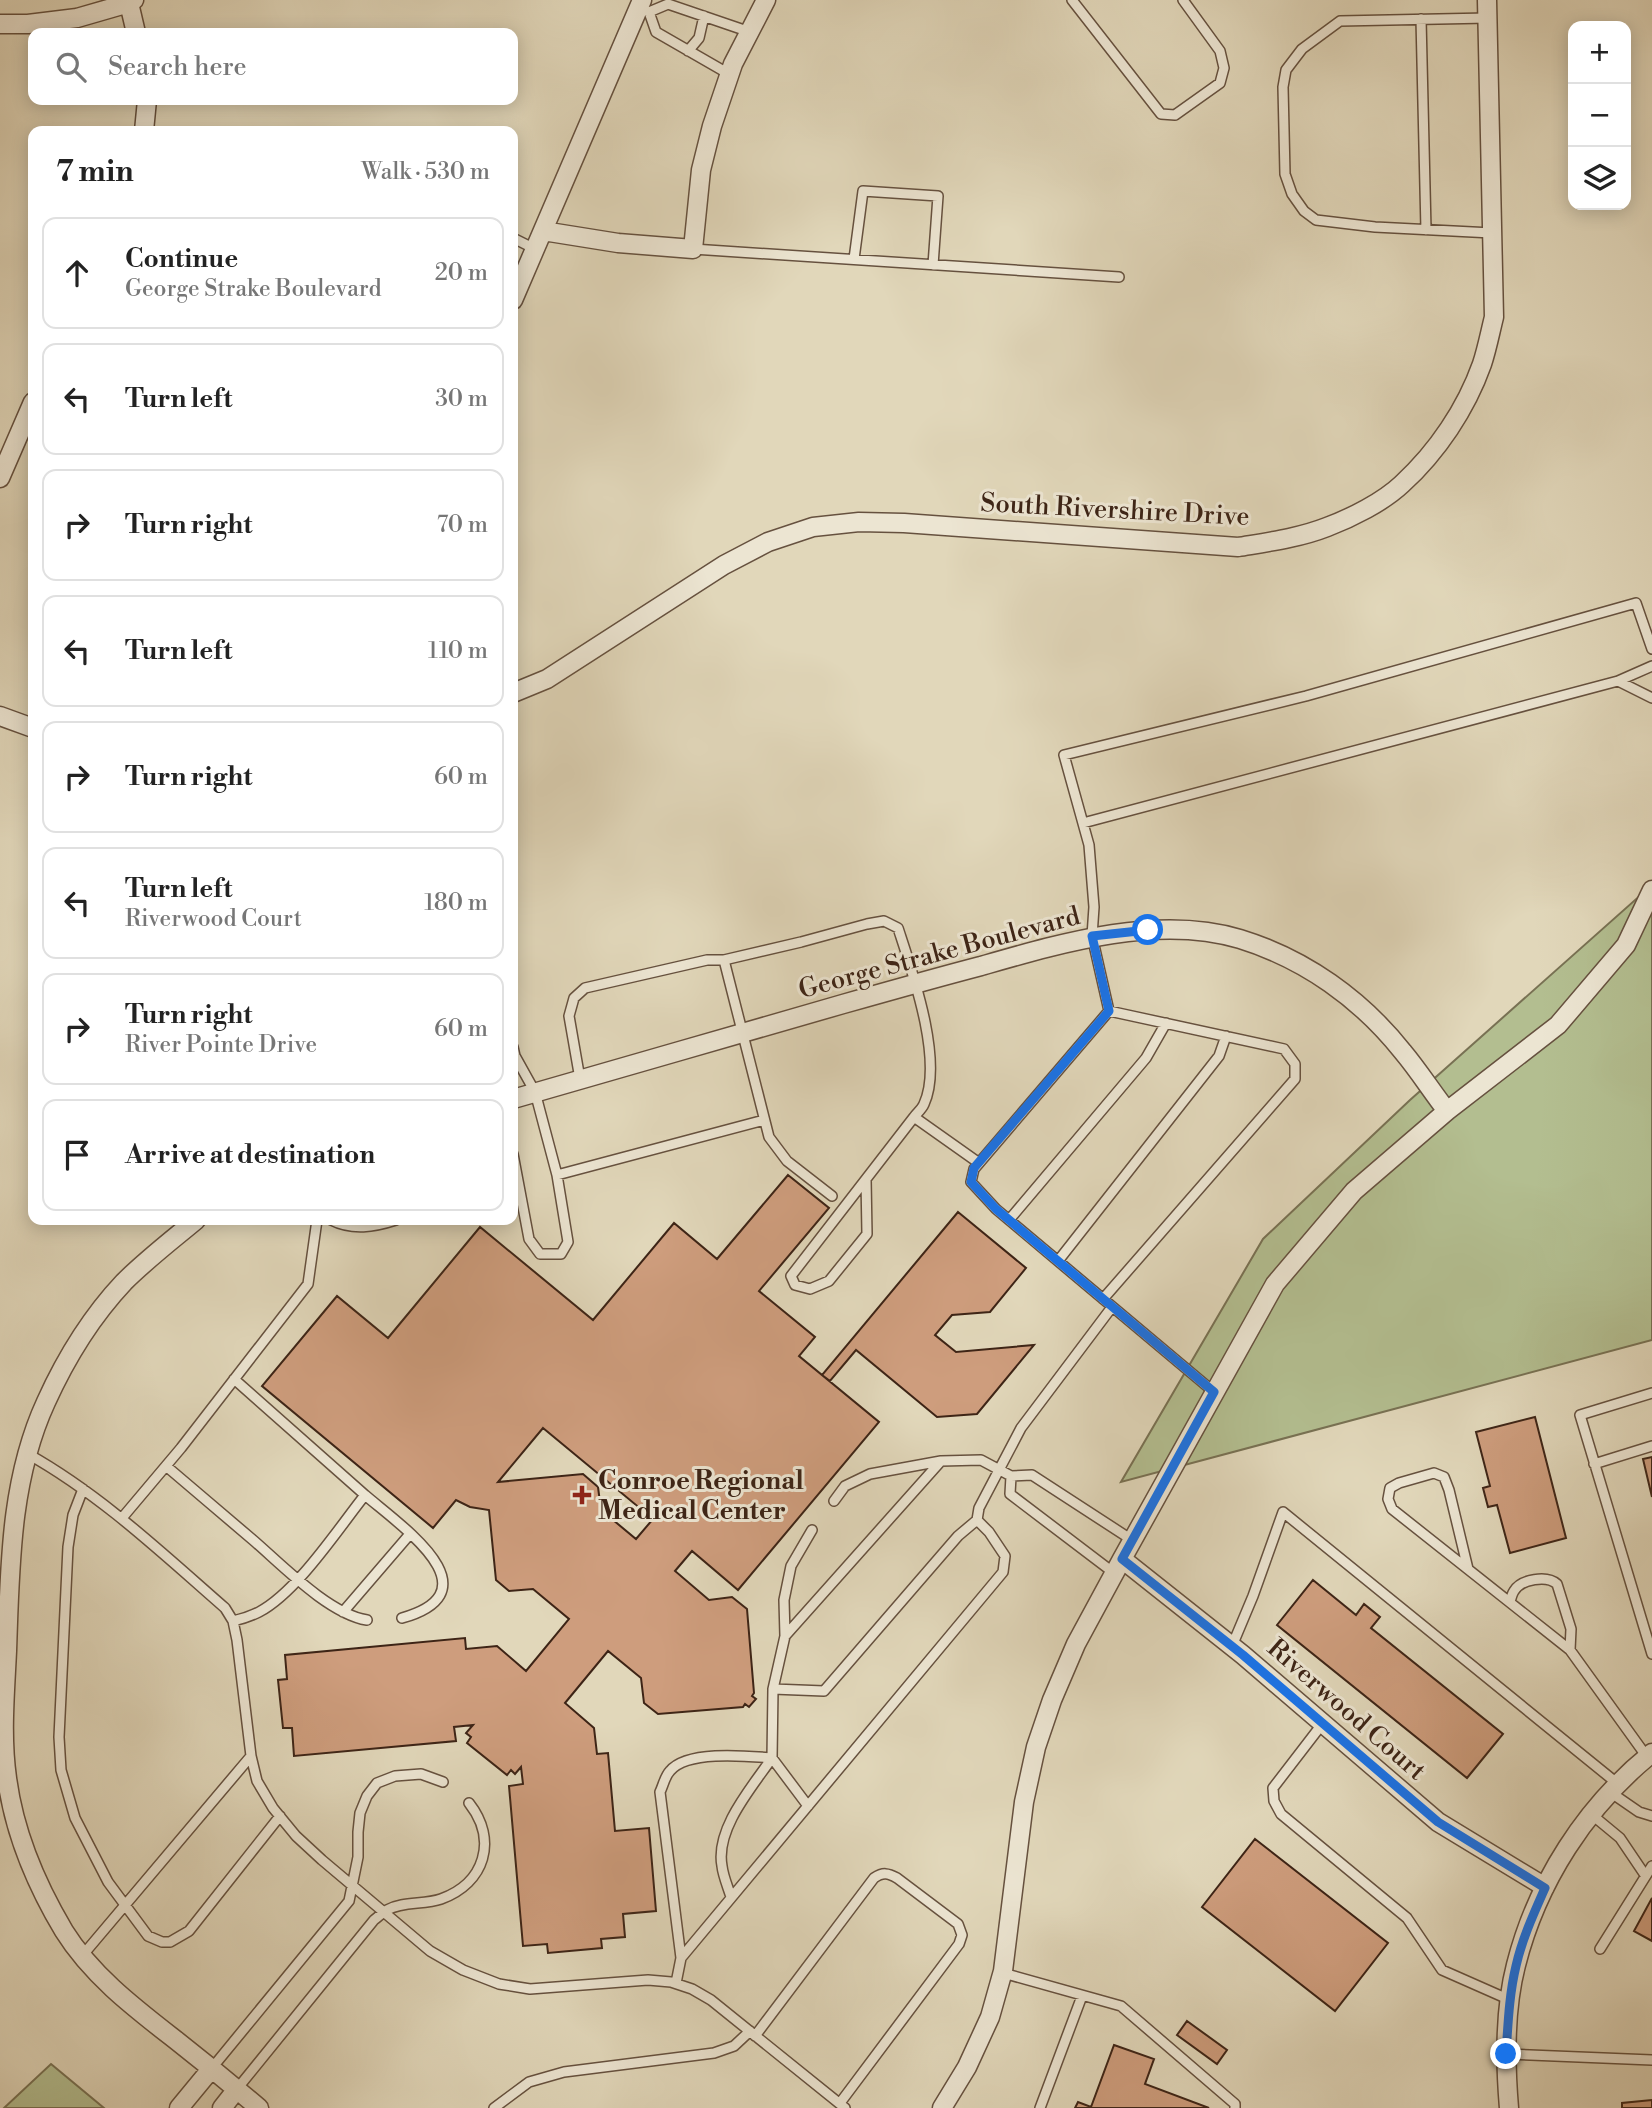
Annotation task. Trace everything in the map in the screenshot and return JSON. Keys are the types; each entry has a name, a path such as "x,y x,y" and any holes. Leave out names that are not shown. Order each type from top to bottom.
{"street":[{"path":"543,231 618,243 693,248 701,170 712,126 729,74 766,0"},
{"name":"South Rivershire Drive","path":"518,691 547,679 724,565 768,542 813,527 859,522 904,523 1238,547 1283,540 1326,528 1364,509 1400,486 1434,449 1462,409 1482,364 1494,317 1487,0"},
{"path":"0,24 29,24 77,18 132,2 135,28"},
{"path":"518,288 643,7"},
{"path":"144,126 147,105"},
{"path":"0,478 28,414"},
{"path":"0,716 28,726"},
{"path":"942,2108 967,2067 990,2017 1003,1973 1024,1802 1036,1747 1052,1700 1076,1644 1275,1284 1354,1191 1447,1111 1558,1025 1626,945 1652,890"},
{"name":"George Strake Boulevard","path":"518,1097 1092,936 1148,930 1198,931 1239,938 1288,957 1324,978 1369,1015 1403,1051 1447,1111"},
{"path":"190,1225 124,1283 98,1314 71,1355 46,1403 28,1454 5,1566 3,1734 7,1779 18,1830 35,1876 64,1930 82,1956 144,2015 260,2108"},
{"name":"Riverwood Court","path":"1118,1566 1232,1646 1438,1822 1545,1888"},
{"path":"1508,2108 1506,2054 1510,2000 1524,1940 1545,1888 1573,1838 1614,1788 1650,1755"},
{"path":"179,2108 212,2068"},
{"path":"222,2108 237,2089"}],"lane":[{"path":"1072,0 1161,114 1175,115 1220,83 1224,68 1220,51 1183,0"},
{"path":"729,74 656,32 643,7 668,5 750,32"},
{"path":"688,51 699,38 704,16"},
{"path":"1488,18 1340,21 1302,49 1286,70 1283,112 1285,174 1292,194 1304,211 1316,220 1375,227 1492,233"},
{"path":"1421,19 1426,230"},
{"path":"854,259 863,191 938,196 933,265"},
{"path":"518,241 535,249"},
{"path":"693,248 1119,277"},
{"path":"1109,1011 1092,936 1094,907 1089,845 1064,755 1306,696 1636,603 1652,649"},
{"path":"1083,823 1618,681 1652,666"},
{"path":"1618,681 1652,698"},
{"path":"580,1079 569,1016 574,998 585,988 707,960 724,960 884,921 898,928 917,984 930,1054 924,1104 790,1276 795,1286 810,1289 829,1280 867,1234 866,1180"},
{"path":"724,960 769,1137 787,1161 832,1196"},
{"path":"1103,1299 1295,1079 1295,1063 1284,1049 1109,1011"},
{"path":"1109,1011 974,1168 971,1182 996,1209 1214,1392"},
{"path":"1009,1220 1146,1058 1166,1023"},
{"path":"1058,1261 1219,1056 1226,1036"},
{"path":"518,1061 535,1092 557,1175 568,1242 561,1254 540,1254 529,1239 518,1181"},
{"path":"914,1117 979,1163"},
{"path":"557,1175 764,1120"},
{"path":"122,1518 308,1284 316,1225"},
{"path":"351,1225 379,1225"},
{"path":"773,1689 824,1691 958,1536 976,1520 979,1508 1021,1429 1112,1307"},
{"path":"234,1379 411,1534 435,1559 443,1576 443,1588 435,1603 421,1613 402,1618"},
{"path":"1652,1393 1580,1415 1652,1654"},
{"path":"1594,1464 1652,1446"},
{"path":"28,1454 58,1471 122,1518 225,1608 233,1621 251,1756 257,1782 296,1836 430,1951 463,1970 499,1984 530,1989 648,1980 676,1983 711,2000 753,2034 842,2106 959,1944 962,1935 958,1924 897,1878 890,1874 880,1874 874,1878 753,2034 734,2046 714,2053 564,2072 529,2082 494,2108"},
{"path":"834,1501 845,1486 870,1474 941,1461 981,1460 1011,1476 1032,1475 1132,1540"},
{"path":"785,1636 941,1461"},
{"path":"166,1466 298,1580 343,1612 367,1620"},
{"path":"1468,1569 1444,1477 1434,1473 1390,1488 1388,1499 1392,1509 1570,1650 1650,1755"},
{"path":"1011,1476 1010,1494 1118,1566"},
{"path":"83,1489 73,1515 68,1547 59,1737 61,1770 75,1818 108,1882 148,1936 162,1942 170,1942 189,1931 280,1816"},
{"path":"233,1621 257,1613 298,1580 365,1494"},
{"path":"1232,1646 1283,1512 1614,1788 1639,1812 1652,1816"},
{"path":"681,1958 1003,1572 1005,1556 989,1532 976,1520"},
{"path":"732,1897 721,1864 723,1835 772,1758 773,1689 785,1636 784,1600 791,1566 812,1530"},
{"path":"343,1612 411,1534"},
{"path":"1510,1602 1520,1584 1543,1578 1551,1579 1557,1584 1571,1629 1570,1650"},
{"path":"1323,1723 1273,1788 1274,1801 1282,1815 1407,1917 1442,1970 1510,2000"},
{"path":"676,1983 681,1958 660,1792 670,1771 687,1761 723,1754 772,1758 808,1806"},
{"path":"82,1956 251,1756"},
{"path":"212,2068 349,1901 358,1857 360,1812 377,1783 395,1776 421,1774 443,1782"},
{"path":"237,2089 374,1920 384,1912 440,1899 463,1887 478,1868 485,1851 484,1828 469,1803"},
{"path":"1591,1814 1620,1838 1645,1875"},
{"path":"1600,1949 1652,1866"},
{"path":"1003,1973 1121,2006 1235,2104 1235,2108"},
{"path":"1040,2108 1082,1996"},
{"path":"1506,2054 1652,2060"}],"green space":[{"path":"1652,885 1652,1340 1121,1482 1263,1239 1410,1100"},
{"path":"51,2064 104,2108 4,2108"}],"building":[{"path":"788,1175 829,1208 759,1291 815,1337 799,1356 879,1422 738,1590 692,1551 675,1571 709,1600 732,1597 747,1609 754,1693 752,1696 756,1699 749,1707 745,1704 743,1707 658,1714 644,1703 641,1678 608,1651 565,1703 594,1728 597,1754 608,1753 615,1831 649,1828 656,1911 623,1914 625,1937 601,1939 602,1948 548,1953 547,1944 523,1946 509,1786 523,1784 521,1767 515,1774 511,1770 507,1775 467,1743 471,1737 466,1733 473,1725 454,1727 456,1741 294,1756 292,1728 283,1728 278,1680 287,1679 285,1655 465,1638 466,1649 497,1646 526,1671 569,1619 533,1589 509,1591 496,1580 489,1510 470,1507 456,1500 433,1528 262,1386 337,1296 388,1338 480,1227 593,1320 674,1223 717,1259","holes":["543,1428 653,1519 636,1539 601,1510 598,1487 583,1474 498,1482"]},
{"path":"958,1212 1026,1268 990,1312 952,1315 935,1335 956,1352 1034,1345 977,1414 937,1417 856,1350 830,1381 822,1375"},
{"path":"1535,1417 1566,1538 1510,1553 1497,1505 1488,1507 1483,1488 1490,1486 1476,1432"},
{"path":"1652,1457 1652,1497 1643,1459"},
{"path":"1313,1580 1356,1615 1364,1604 1380,1617 1371,1628 1503,1734 1467,1778 1277,1625"},
{"path":"1255,1839 1388,1943 1335,2011 1202,1907"},
{"path":"1652,1898 1652,1941 1634,1931"},
{"path":"1187,2021 1227,2050 1217,2064 1177,2035"},
{"path":"1114,2045 1154,2059 1145,2084 1209,2108 1075,2108 1078,2102 1091,2107"},
{"path":"1652,2100 1652,2108 1622,2108 1622,2103"}],"place":[{"name":"Conroe Regional Medical Center","path":"582,1495"}],"route":[{"path":"1148,930 1092,936 1109,1011 974,1168 971,1182 996,1209 1214,1392 1122,1559 1243,1655 1438,1822 1545,1888 1528,1927 1516,1966 1508,2011 1506,2054"}]}
